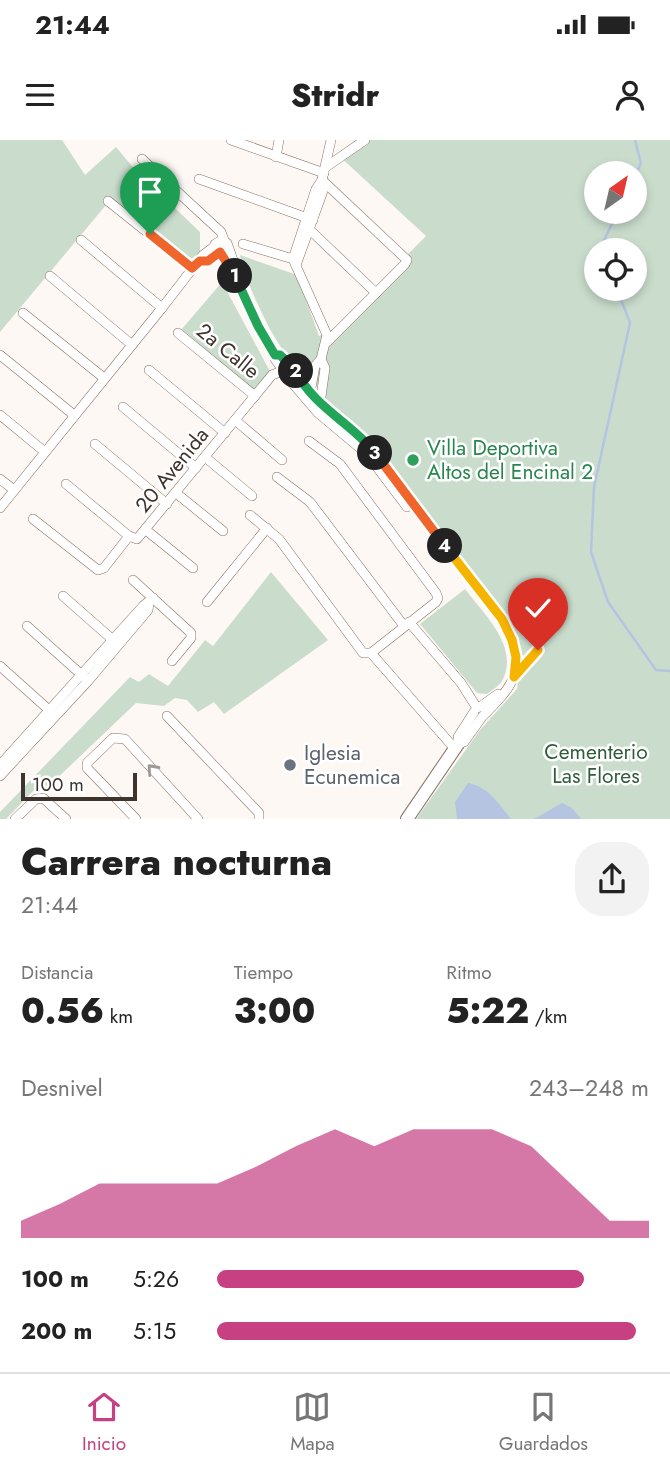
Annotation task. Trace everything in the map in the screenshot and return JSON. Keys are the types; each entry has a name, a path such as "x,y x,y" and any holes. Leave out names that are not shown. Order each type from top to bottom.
{"street":[{"path":"231,140 323,176 405,256 405,264 327,342"},
{"path":"276,157 279,140"},
{"path":"309,405 315,366 321,359 327,342 326,330 295,262 323,191 323,176 331,140"},
{"path":"323,176 365,140"},
{"path":"142,159 214,228 212,235 234,263 231,268 258,326 275,355 280,355 287,373 309,405 319,408 367,443 502,619 514,645 514,677"},
{"path":"199,179 310,219"},
{"path":"108,201 196,264"},
{"path":"295,262 310,230 310,219"},
{"path":"310,230 376,293"},
{"path":"81,240 163,308"},
{"path":"243,244 295,262"},
{"path":"0,508 196,264 208,261 220,247"},
{"path":"50,276 132,345"},
{"path":"23,313 104,378"},
{"name":"2a Calle","path":"178,333 255,396"},
{"path":"0,355 74,415"},
{"path":"319,408 325,368 321,359"},
{"path":"149,370 225,433"},
{"path":"287,373 310,392 319,408 367,454 502,629 510,657 507,682 479,712 464,741 456,746 407,819"},
{"name":"20 Avenida","path":"193,568 146,530 272,375 287,373"},
{"path":"123,407 197,468"},
{"path":"0,415 45,452"},
{"path":"236,420 282,460"},
{"path":"250,515 279,539 363,653 370,653 436,602 436,593 340,464 309,441"},
{"path":"95,444 167,504"},
{"path":"205,457 253,496"},
{"path":"277,477 310,502 407,624 461,683 479,712"},
{"path":"0,480 14,490"},
{"path":"66,484 130,536 137,539 146,530"},
{"path":"176,493 223,531"},
{"path":"33,519 98,570 104,568 130,536"},
{"path":"206,602 267,528"},
{"path":"133,580 151,600 191,633 191,638 172,661"},
{"path":"63,596 113,640"},
{"path":"0,776 6,762 48,710 84,678 113,640 151,600"},
{"path":"6,762 148,610 151,600"},
{"path":"27,626 84,678"},
{"path":"479,712 507,692 514,677 538,650"},
{"path":"370,653 456,746"},
{"path":"0,666 48,710"},
{"path":"167,716 259,813 259,819"},
{"path":"136,819 87,768 87,763 113,738 125,740 198,819"},
{"path":"15,819 36,799 43,798 49,800 66,819"}],"green space":[{"path":"0,140 62,140 85,175 116,147 136,171 200,232 200,252 190,261 111,199 0,332"},
{"name":"Cementerio Las Flores","path":"359,140 670,140 670,819 416,819 480,730 517,689 520,668 516,643 427,519 324,404 326,394 287,355 266,322 240,255 297,275 319,336 335,328 426,236 338,155"},
{"path":"222,282 272,375 253,390 181,330"},
{"path":"271,572 328,640 224,714 214,702 198,712 187,700 175,698 164,706 136,703 50,785 37,787 6,819 0,819 0,812 130,677 139,682 149,674 168,686 205,640 213,646"},
{"path":"465,589 497,631 506,654 507,667 502,681 487,694 477,693 420,624"}],"water":[{"path":"468,783 487,792 511,819 457,819 455,802"},
{"path":"562,803 572,808 581,819 534,819"}],"waterway":[{"path":"635,140 640,161"},
{"path":"605,238 612,224"},
{"path":"622,301 630,323 594,487 591,552 608,602 656,670 670,671"}],"place":[{"name":"Villa Deportiva Altos del Encinal 2","path":"413,460"},
{"name":"Iglesia Ecunemica","path":"290,765"}],"route":[{"path":"150,234 192,268 200,261 208,261 220,252 226,265 231,268 275,355 280,355 293,367 327,411 367,443 507,626 516,657 514,677 538,650"}]}
